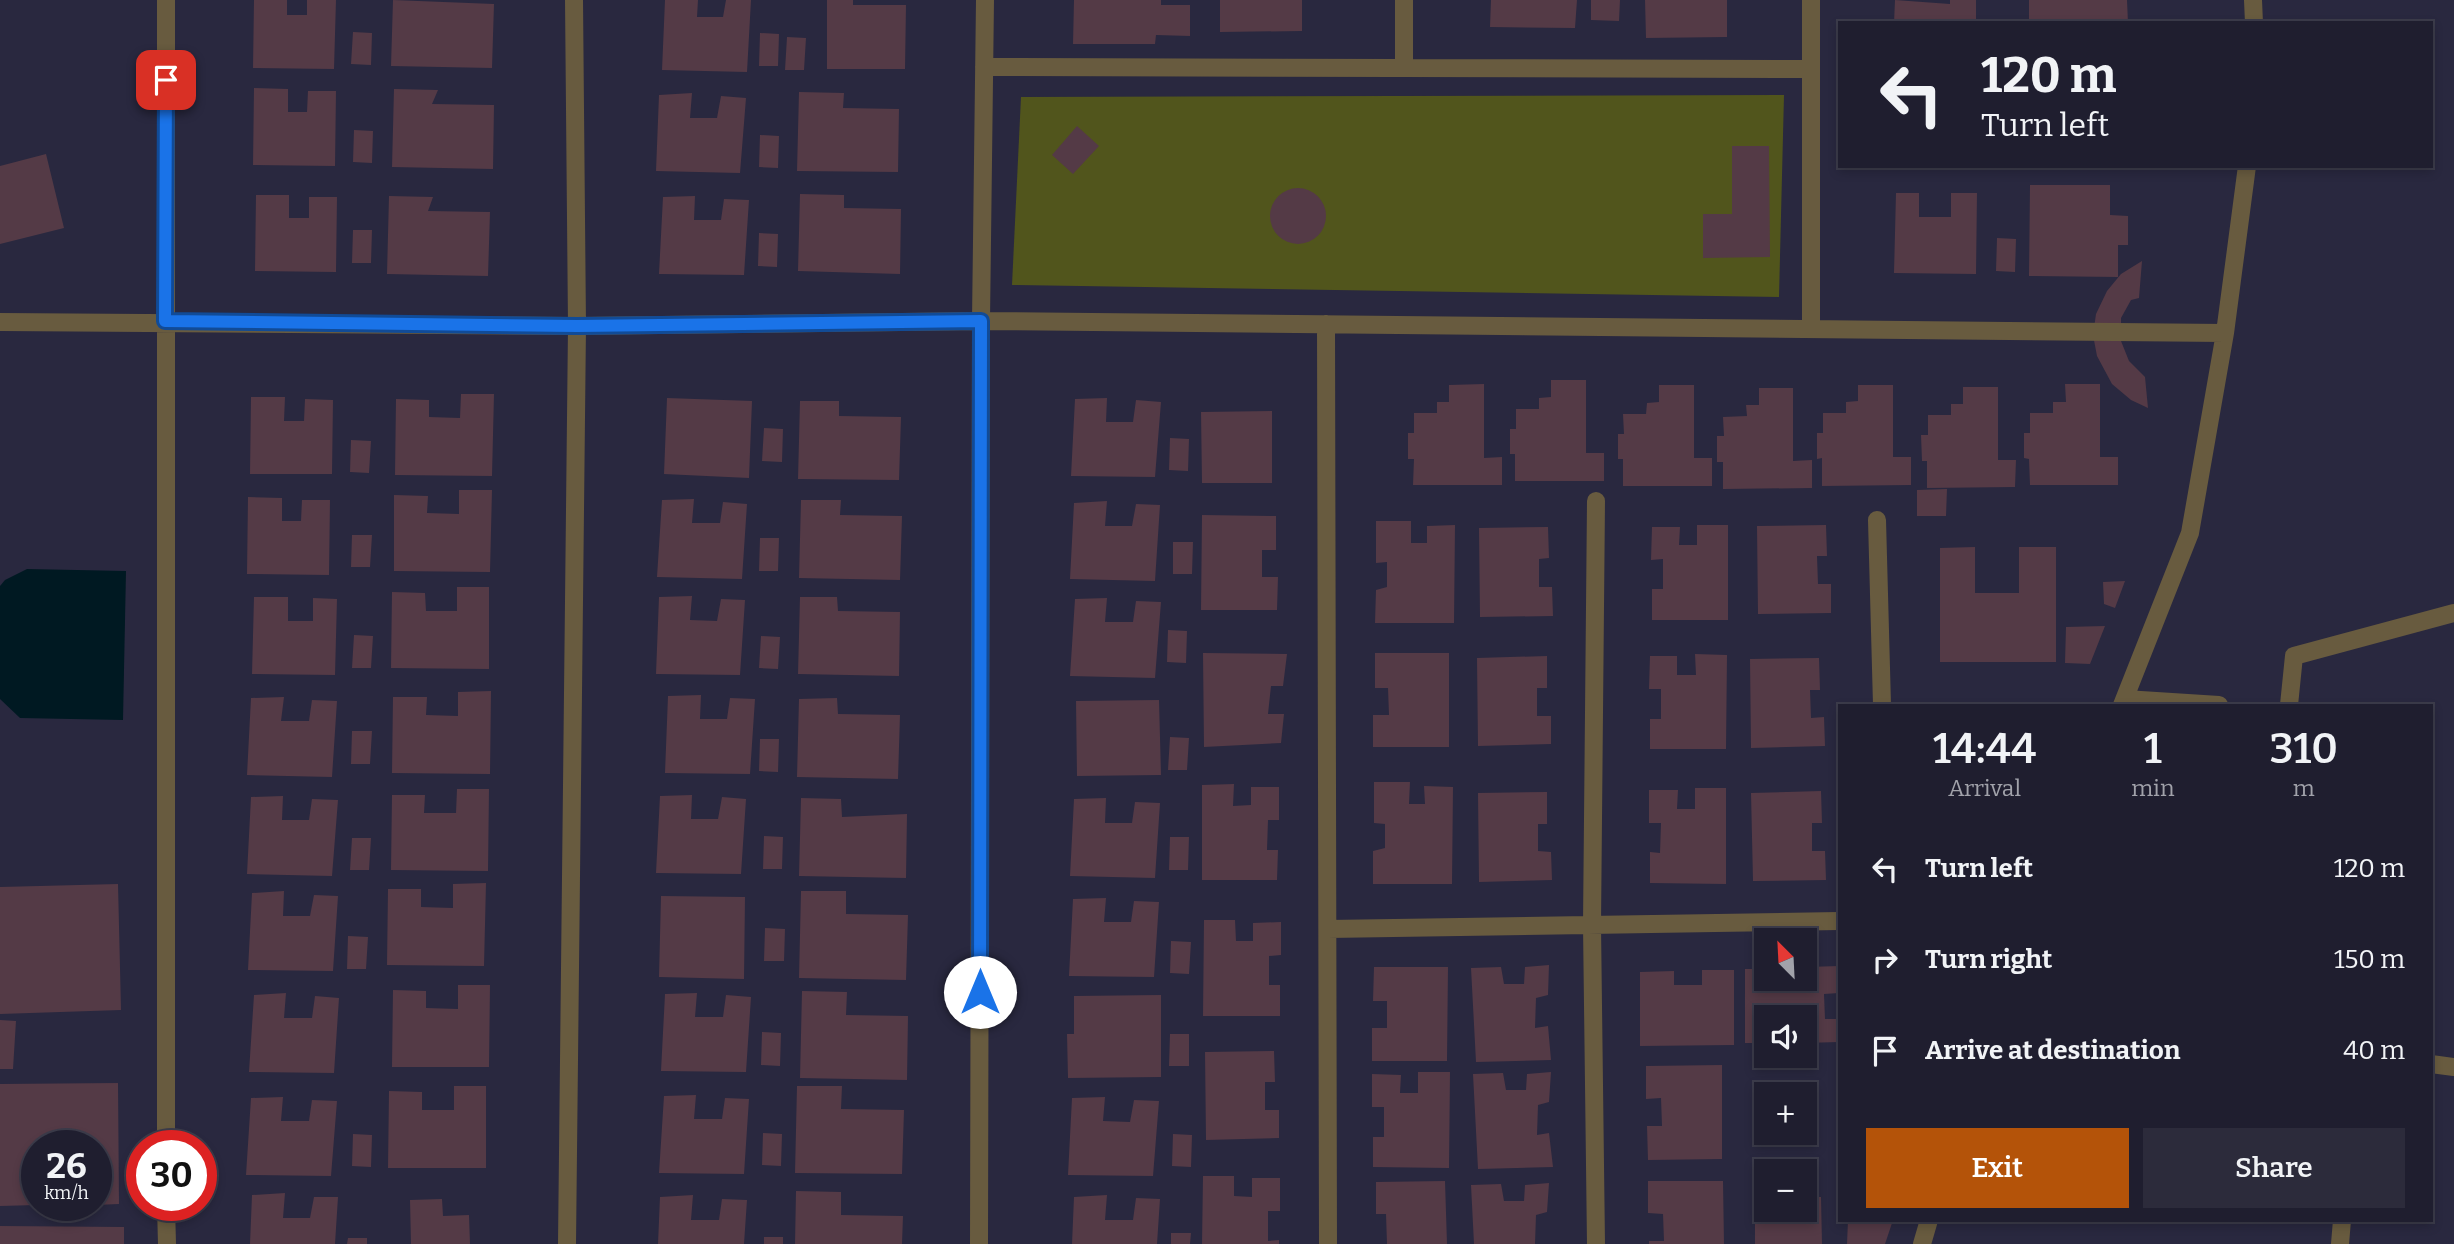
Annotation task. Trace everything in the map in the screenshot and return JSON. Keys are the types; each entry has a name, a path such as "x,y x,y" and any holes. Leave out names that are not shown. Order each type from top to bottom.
{"street":[{"path":"166,0 166,1130"},
{"path":"567,1244 577,326 573,0"},
{"path":"979,1244 981,321 985,0"},
{"path":"1404,0 1404,66"},
{"path":"1811,0 1811,329"},
{"path":"2253,0 2254,21"},
{"path":"984,67 1811,69"},
{"path":"2187,704 2124,702 2190,533 2225,333 2246,168"},
{"path":"0,321 577,326 981,321 2225,333"},
{"path":"1326,324 1328,1244"},
{"path":"1596,501 1592,925 1597,1244"},
{"path":"1877,520 1882,704"},
{"path":"2289,704 2294,656 2454,613"},
{"path":"1328,929 1838,921"},
{"path":"2433,1064 2454,1067"},
{"path":"166,1221 167,1244"},
{"path":"1922,1244 1928,1222"},
{"path":"2340,1244 2343,1222"}],"green space":[{"path":"1784,95 1779,297 1012,285 1021,97"}],"water":[{"path":"27,569 126,571 123,720 20,718 0,699 0,586 5,580"}],"building":[{"path":"254,0 287,0 287,15 307,15 307,0 336,0 334,69 253,68"},
{"path":"393,0 494,4 492,68 391,66"},
{"path":"665,0 698,0 697,17 723,17 726,0 751,0 747,72 662,70"},
{"path":"827,0 853,0 853,5 906,5 905,69 827,69"},
{"path":"1074,0 1161,0 1161,5 1190,5 1190,36 1156,35 1155,44 1073,44"},
{"path":"1220,0 1302,0 1302,31 1220,32"},
{"path":"1491,0 1577,0 1575,28 1490,27"},
{"path":"1591,0 1620,0 1619,21 1591,20"},
{"path":"1645,0 1727,0 1727,37 1646,38"},
{"path":"1895,0 1950,4 1950,0 1976,0 1976,21 1894,21"},
{"path":"2029,0 2127,0 2128,21 2029,21"},
{"path":"353,32 372,33 371,65 351,64"},
{"path":"760,33 779,34 778,66 759,66"},
{"path":"787,37 806,38 804,70 785,70"},
{"path":"254,88 288,89 288,112 307,112 308,91 336,91 335,166 253,165"},
{"path":"394,89 438,90 432,104 494,105 493,169 392,167"},
{"path":"799,92 844,93 843,108 899,109 898,172 797,171"},
{"path":"692,93 690,118 717,118 721,96 746,98 740,173 656,171 659,95"},
{"path":"1077,126 1099,146 1073,174 1052,155"},
{"path":"354,130 373,131 372,163 353,162"},
{"path":"760,135 779,136 778,168 759,167"},
{"path":"1732,146 1769,146 1770,257 1703,258 1703,214 1732,214"},
{"path":"46,154 64,228 0,244 0,166"},
{"path":"2030,185 2110,185 2110,215 2128,216 2128,245 2118,245 2118,277 2029,276"},
{"path":"1293,188 1303,188 1318,196 1324,205 1324,227 1318,236 1303,244 1293,244 1275,232 1270,221 1270,211 1282,193"},
{"path":"1896,193 1919,193 1919,217 1951,217 1951,193 1977,193 1976,274 1894,273"},
{"path":"800,194 844,195 844,208 901,209 900,274 798,271"},
{"path":"256,195 289,195 289,218 309,218 309,197 337,197 336,272 255,271"},
{"path":"389,196 433,197 428,211 490,212 488,276 387,274"},
{"path":"695,196 694,220 721,220 724,199 749,200 744,275 659,274 663,197"},
{"path":"353,230 372,230 371,263 352,263"},
{"path":"759,233 778,234 777,267 758,266"},
{"path":"1997,238 2016,239 2015,272 1996,271"},
{"path":"2142,261 2139,298 2131,300 2121,318 2121,341 2129,361 2145,377 2148,408 2131,400 2112,384 2097,356 2093,335 2096,314 2107,291 2121,274"},
{"path":"1551,380 1586,380 1586,453 1604,453 1604,481 1515,481 1515,454 1510,454 1510,429 1516,429 1516,409 1539,409 1539,398 1551,397"},
{"path":"1484,384 1484,458 1502,457 1502,485 1413,485 1414,459 1408,459 1408,433 1414,433 1414,413 1437,413 1437,402 1449,402 1449,385"},
{"path":"2065,384 2100,384 2100,457 2118,457 2118,485 2030,485 2029,459 2024,458 2024,433 2030,433 2030,413 2053,413 2053,402 2066,402"},
{"path":"1659,385 1694,385 1694,458 1712,458 1712,486 1623,486 1623,459 1618,459 1618,434 1624,434 1623,414 1646,414 1647,403 1659,402"},
{"path":"1858,385 1893,385 1893,457 1911,457 1911,485 1822,486 1822,458 1817,459 1817,433 1823,433 1823,413 1846,413 1846,402 1858,401"},
{"path":"1963,387 1998,387 1998,460 2016,460 2015,487 1927,488 1927,461 1922,461 1921,435 1928,435 1928,415 1951,415 1951,404 1963,404"},
{"path":"1759,388 1793,388 1793,461 1812,460 1812,488 1723,489 1723,462 1717,462 1717,436 1724,436 1723,417 1747,416 1746,405 1759,405"},
{"path":"461,394 494,394 492,476 395,475 396,399 429,400 429,417 460,418"},
{"path":"251,397 285,397 284,421 304,421 305,399 333,400 332,474 250,474"},
{"path":"667,398 752,401 749,478 664,474"},
{"path":"1107,398 1106,422 1133,422 1136,400 1161,402 1155,477 1071,476 1075,399"},
{"path":"800,401 839,401 839,416 901,417 899,480 798,479"},
{"path":"1272,411 1272,483 1202,483 1201,412"},
{"path":"764,428 783,429 782,462 762,461"},
{"path":"1170,438 1189,439 1188,471 1169,470"},
{"path":"351,440 371,441 369,473 350,472"},
{"path":"1947,489 1946,516 1917,516 1917,490"},
{"path":"459,490 492,490 490,572 394,571 394,495 428,496 427,513 459,514"},
{"path":"248,497 282,498 282,521 301,521 302,500 330,500 329,575 247,574"},
{"path":"694,499 692,523 720,523 723,502 747,504 742,579 657,577 662,500"},
{"path":"801,500 841,500 840,515 902,516 900,580 799,578"},
{"path":"1107,501 1105,526 1132,526 1136,504 1160,505 1155,581 1070,579 1074,503"},
{"path":"1202,515 1276,516 1276,550 1262,550 1262,577 1278,577 1277,610 1201,610"},
{"path":"1376,521 1411,521 1411,543 1427,543 1427,526 1455,525 1454,623 1375,623 1376,590 1387,587 1387,562 1376,563"},
{"path":"1697,525 1728,525 1728,620 1652,620 1652,589 1663,589 1663,559 1651,560 1652,527 1680,527 1679,545 1697,545"},
{"path":"1826,525 1827,556 1817,556 1818,584 1831,584 1831,613 1758,614 1757,526"},
{"path":"1548,527 1549,558 1539,559 1539,587 1552,587 1553,616 1480,617 1479,528"},
{"path":"352,535 372,535 370,567 351,567"},
{"path":"760,538 779,538 778,571 759,571"},
{"path":"1173,542 1193,542 1192,574 1173,574"},
{"path":"1975,547 1975,593 2019,593 2019,547 2056,547 2056,662 1940,662 1940,548"},
{"path":"2125,581 2115,608 2104,604 2103,582"},
{"path":"457,587 489,587 489,669 391,668 392,592 425,593 426,611 457,611"},
{"path":"692,596 690,620 717,621 721,599 745,600 740,675 656,674 659,597"},
{"path":"254,597 288,597 288,621 313,621 313,598 337,599 335,675 252,674"},
{"path":"800,597 837,597 838,611 900,612 899,676 798,674"},
{"path":"1107,598 1105,622 1133,622 1136,601 1161,602 1155,678 1070,676 1075,599"},
{"path":"2105,626 2090,664 2065,663 2066,627"},
{"path":"1168,630 1187,631 1186,663 1167,662"},
{"path":"354,635 373,636 371,668 352,668"},
{"path":"761,636 780,637 778,669 759,668"},
{"path":"1203,653 1287,654 1283,686 1271,686 1268,714 1284,714 1281,743 1204,747"},
{"path":"1375,653 1449,653 1449,747 1373,747 1373,715 1389,715 1388,688 1375,688"},
{"path":"1695,654 1727,655 1726,749 1650,749 1650,719 1661,719 1661,689 1649,689 1650,656 1677,656 1677,675 1696,675"},
{"path":"1547,656 1547,688 1537,688 1537,716 1551,716 1551,744 1478,746 1477,658"},
{"path":"1819,658 1820,690 1810,690 1811,718 1824,717 1825,746 1751,748 1750,659"},
{"path":"491,691 490,774 392,773 393,697 427,697 426,715 458,716 458,692"},
{"path":"701,695 700,719 727,719 730,698 755,699 750,774 665,773 668,696"},
{"path":"284,697 281,721 309,721 312,700 337,701 332,777 247,775 251,698"},
{"path":"837,698 838,714 900,715 898,779 797,777 799,699"},
{"path":"1159,700 1161,775 1077,776 1076,701"},
{"path":"352,731 372,731 370,764 351,764"},
{"path":"1170,737 1189,738 1187,770 1168,770"},
{"path":"760,739 779,739 778,772 759,771"},
{"path":"1374,782 1410,782 1409,804 1425,804 1424,786 1453,787 1452,884 1373,884 1373,851 1385,848 1385,824 1374,823"},
{"path":"1234,784 1233,806 1251,805 1251,787 1279,787 1279,820 1268,820 1267,850 1278,850 1277,880 1202,880 1202,785"},
{"path":"1695,788 1726,788 1726,884 1650,883 1650,852 1660,853 1661,823 1649,823 1649,790 1678,790 1677,809 1695,809"},
{"path":"457,789 489,789 488,871 391,870 392,795 425,795 424,813 456,813"},
{"path":"1821,791 1822,823 1812,823 1812,851 1825,851 1826,880 1753,881 1751,793"},
{"path":"1547,792 1547,824 1538,824 1538,851 1551,852 1552,880 1479,882 1478,793"},
{"path":"692,795 691,819 718,819 722,797 746,799 741,874 656,873 660,796"},
{"path":"283,796 282,820 309,820 312,799 338,800 332,876 247,874 251,797"},
{"path":"801,798 841,799 842,817 907,814 906,878 799,876"},
{"path":"1106,798 1105,823 1132,823 1135,802 1160,803 1155,878 1070,876 1074,799"},
{"path":"764,836 783,837 782,869 763,869"},
{"path":"1170,837 1189,837 1188,870 1169,870"},
{"path":"352,838 371,838 369,870 350,870"},
{"path":"486,883 484,966 387,965 388,889 421,889 421,907 453,908 453,884"},
{"path":"118,884 121,1010 0,1014 0,887"},
{"path":"284,891 283,916 310,916 314,895 338,896 333,971 248,970 252,893"},
{"path":"801,891 846,891 846,914 908,915 906,980 799,978"},
{"path":"661,896 745,897 744,979 659,977"},
{"path":"1106,898 1104,922 1131,922 1134,901 1159,902 1154,977 1069,976 1073,899"},
{"path":"1204,920 1235,920 1236,941 1253,941 1253,923 1281,922 1281,955 1269,956 1269,985 1280,985 1280,1016 1203,1016"},
{"path":"765,928 785,929 784,961 764,961"},
{"path":"348,936 368,937 366,969 347,969"},
{"path":"1171,941 1191,942 1189,974 1170,973"},
{"path":"1549,965 1548,995 1536,998 1535,1028 1548,1026 1551,1060 1476,1062 1471,968 1501,967 1504,984 1524,984 1525,967"},
{"path":"1838,966 1838,993 1824,994 1825,1019 1838,1019 1838,1042 1817,1043 1817,1005 1754,1005 1754,1043 1745,1043 1745,969 1754,969 1754,991 1817,991 1817,967"},
{"path":"1374,967 1448,967 1447,1061 1372,1061 1372,1028 1387,1028 1387,1001 1373,1001"},
{"path":"1702,970 1734,970 1734,1045 1640,1046 1640,972 1674,971 1674,985 1702,985"},
{"path":"458,985 490,985 489,1067 392,1067 393,990 426,991 426,1008 458,1009"},
{"path":"802,991 847,992 846,1015 908,1016 907,1080 800,1078"},
{"path":"286,993 284,1018 312,1018 315,996 339,998 334,1073 249,1072 254,995"},
{"path":"697,993 695,1017 723,1017 726,995 751,997 746,1072 661,1071 665,994"},
{"path":"1161,995 1161,1077 1068,1078 1067,1034 1074,1034 1074,996"},
{"path":"0,1020 16,1021 13,1069 0,1069"},
{"path":"762,1032 781,1033 780,1066 761,1065"},
{"path":"1170,1034 1189,1034 1189,1066 1169,1066"},
{"path":"1274,1051 1275,1082 1265,1082 1265,1110 1279,1110 1279,1138 1206,1140 1205,1052"},
{"path":"1722,1065 1722,1159 1648,1160 1647,1126 1662,1126 1661,1098 1646,1099 1646,1066"},
{"path":"1418,1072 1450,1072 1449,1168 1373,1167 1373,1137 1384,1137 1384,1107 1372,1107 1372,1074 1401,1075 1400,1093 1418,1093"},
{"path":"1551,1072 1549,1102 1538,1105 1537,1135 1549,1133 1553,1167 1478,1169 1473,1074 1503,1073 1506,1090 1526,1090 1527,1074"},
{"path":"118,1083 119,1204 112,1204 112,1130 21,1130 21,1205 0,1206 0,1084"},
{"path":"454,1086 486,1086 486,1168 388,1168 389,1091 422,1092 422,1110 454,1110"},
{"path":"797,1086 842,1086 841,1109 904,1110 902,1174 795,1173"},
{"path":"696,1095 694,1119 722,1119 725,1098 749,1099 744,1174 659,1173 664,1096"},
{"path":"283,1097 281,1121 309,1121 312,1100 337,1101 331,1176 246,1175 251,1098"},
{"path":"1105,1097 1103,1121 1130,1122 1134,1100 1159,1101 1153,1176 1068,1175 1072,1098"},
{"path":"763,1133 782,1134 781,1166 762,1165"},
{"path":"353,1134 372,1135 371,1167 352,1166"},
{"path":"1173,1134 1192,1135 1191,1167 1172,1166"},
{"path":"1203,1176 1234,1176 1234,1196 1252,1197 1252,1178 1280,1178 1280,1211 1268,1211 1268,1241 1279,1240 1279,1244 1202,1244"},
{"path":"1445,1181 1447,1244 1387,1244 1386,1214 1376,1214 1376,1182"},
{"path":"1648,1181 1723,1181 1724,1244 1649,1244 1649,1241 1664,1241 1663,1214 1648,1213"},
{"path":"1549,1183 1547,1212 1536,1215 1535,1244 1474,1244 1471,1185 1501,1184 1504,1201 1524,1201 1525,1185"},
{"path":"796,1191 841,1192 841,1215 903,1216 902,1244 795,1244"},
{"path":"285,1193 283,1218 310,1218 314,1197 338,1197 335,1244 250,1244 252,1195"},
{"path":"693,1195 691,1220 719,1220 722,1199 747,1200 744,1244 658,1244 660,1197"},
{"path":"1107,1195 1105,1220 1133,1220 1136,1198 1160,1199 1157,1244 1072,1244 1074,1197"},
{"path":"1817,1197 1821,1197 1822,1244 1755,1244 1755,1222 1817,1222"},
{"path":"442,1199 443,1216 469,1215 470,1244 411,1244 410,1200"},
{"path":"1848,1222 1892,1222 1885,1244 1847,1244"},
{"path":"0,1226 124,1227 124,1244 0,1244"},
{"path":"1171,1233 1191,1233 1190,1244 1171,1244"},
{"path":"764,1237 783,1237 783,1244 764,1244"},
{"path":"348,1238 367,1238 367,1244 347,1244"}],"route":[{"path":"166,80 165,321 577,326 981,321 980,992"}]}
